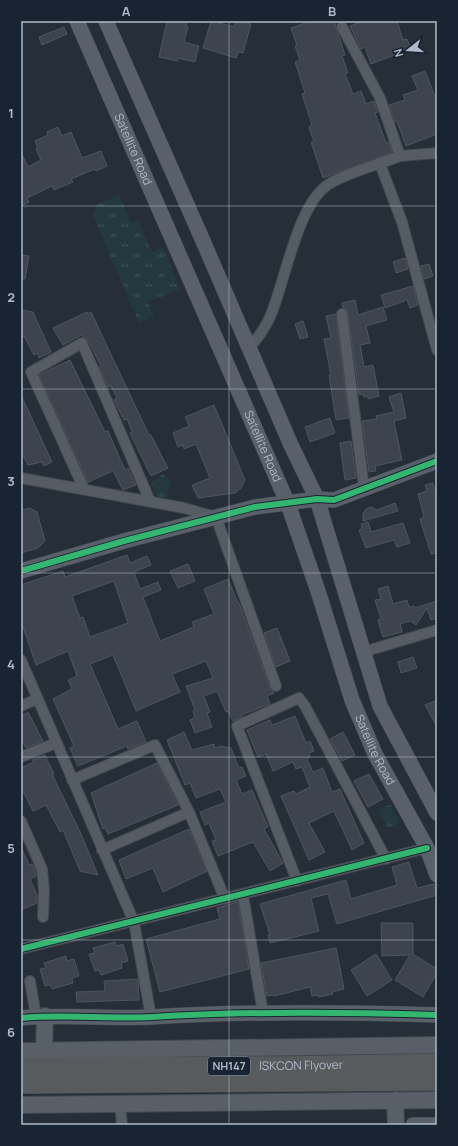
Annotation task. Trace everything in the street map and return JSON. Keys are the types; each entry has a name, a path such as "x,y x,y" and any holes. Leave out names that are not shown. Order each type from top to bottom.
{"highway":[{"name":"ISKCON Flyover","path":"21,1067 284,1066 437,1063"},
{"name":"ISKCON Flyover","path":"21,1084 437,1081"}],"main road":[{"name":"Satellite Road","path":"78,21 288,504 318,590 352,700 375,754 427,848 437,876"},
{"name":"Satellite Road","path":"106,21 250,347 291,446 317,499 380,706 437,813"},
{"path":"317,499 331,491 437,452"},
{"path":"21,571 124,541 255,507 288,504 317,499 334,500 437,461"},
{"path":"21,1018 41,1016 151,1017 176,1014 263,1013 437,1016"},
{"path":"41,1016 44,1050"},
{"path":"21,1051 437,1045"},
{"path":"395,1100 396,1125"},
{"path":"21,1105 437,1100"},
{"path":"412,1125 437,1125"}],"street":[{"path":"342,27 380,98 400,156"},
{"path":"250,347 261,334 270,316 302,221 316,196 328,184 400,156 437,153"},
{"path":"380,164 402,222 437,350"},
{"path":"342,314 363,480"},
{"path":"84,490 31,372 82,342 150,501"},
{"path":"21,478 150,501 184,508 216,517 276,686"},
{"path":"363,652 437,630"},
{"path":"21,660 134,922 151,1017"},
{"path":"297,881 237,726 299,698 305,706 386,859"},
{"path":"21,706 37,699"},
{"path":"21,757 56,742"},
{"path":"72,780 155,746 189,812 225,899"},
{"path":"102,850 189,812"},
{"path":"21,821 42,869 44,890 43,916"},
{"path":"21,949 427,848"},
{"path":"243,895 263,1013"},
{"path":"30,981 41,1016"},
{"path":"120,1103 122,1125"}],"green space":[{"path":"119,195 131,223 138,220 152,252 163,247 180,289 148,302 154,317 139,323 92,213 96,211 94,206"},
{"path":"163,474 172,481 167,492 169,499 156,496 151,483"},
{"path":"390,804 400,822 388,828 378,810"}],"building":[{"path":"167,21 187,21 186,26 188,27 184,42 199,46 195,62 178,58 177,61 159,57"},
{"path":"211,21 220,21 219,23 234,27 236,21 251,24 243,53 238,52 236,58 203,48"},
{"path":"311,21 334,21 345,55 342,56 348,73 345,74 353,94 361,91 366,104 374,101 378,112 375,113 386,143 388,142 392,152 323,178 311,142 314,142 309,127 312,125 302,94 305,93 295,62 300,60 291,28"},
{"path":"363,21 397,21 403,40 407,39 411,49 371,64 365,47 361,49 350,26"},
{"path":"64,27 67,34 42,45 39,37"},
{"path":"425,71 437,102 437,134 406,146 397,121 395,122 389,105 405,100 403,95 418,90 412,76"},
{"path":"58,127 62,136 71,132 82,158 101,151 107,166 96,171 95,169 71,179 73,182 54,190 52,186 27,198 29,202 21,206 21,152 28,167 41,160 36,149 38,148 35,141 48,135 47,132"},
{"path":"21,255 29,256 25,279 21,279"},
{"path":"405,258 408,269 396,273 393,262"},
{"path":"429,264 433,276 424,279 421,266"},
{"path":"413,286 418,305 410,308 407,300 385,308 381,295"},
{"path":"355,300 358,315 383,307 387,320 366,326 370,343 360,345 364,367 373,365 379,396 368,399 368,396 364,397 363,394 359,395 348,313 347,310 343,308 342,303"},
{"path":"21,310 33,312 51,352 39,358 38,353 34,355 24,336 21,338"},
{"path":"87,312 88,314 91,312 149,435 151,435 168,468 151,476 130,433 132,432 127,419 124,420 114,400 117,398 111,386 108,387 99,367 101,366 88,340 81,335 63,345 53,328"},
{"path":"336,314 349,418 336,420 329,375 331,375 324,339 331,338 326,316"},
{"path":"303,321 308,337 300,339 295,324"},
{"path":"70,360 105,432 108,431 125,470 128,468 136,485 123,490 113,471 88,482 39,375"},
{"path":"401,393 406,418 394,421 402,460 375,466 376,471 369,472 362,421 377,419 376,416 394,412 389,397"},
{"path":"21,395 52,462 44,466 42,462 28,465 21,451"},
{"path":"214,405 245,480 241,488 235,493 198,498 192,485 210,478 196,444 184,449 183,445 178,447 173,433 189,426 185,417"},
{"path":"330,418 335,433 310,442 305,427"},
{"path":"351,441 356,478 345,480 340,443"},
{"path":"433,483 437,498 437,553 431,554 420,519 424,517 418,494 427,491 425,485"},
{"path":"395,503 398,511 363,521 363,513 366,509 371,507 377,510"},
{"path":"30,508 37,512 45,541 38,548 21,553 21,510"},
{"path":"368,522 371,532 403,523 410,543 397,547 394,540 366,548 359,530 362,529 361,524"},
{"path":"127,555 130,563 147,556 151,565 134,572 140,589 158,582 161,590 143,597 160,641 194,627 192,622 214,614 204,589 228,579 239,603 270,688 274,693 267,696 270,704 241,715 242,717 233,721 228,711 226,712 217,691 204,696 210,712 207,713 212,727 195,733 190,720 195,718 193,711 195,710 186,686 213,678 206,661 172,674 180,692 136,711 113,655 90,664 118,729 137,721 146,742 128,749 127,746 78,766 70,748 74,746 53,699 72,689 68,680 77,676 68,651 36,665 23,627 21,627 21,585 63,571 65,577","holes":["114,581 128,623 90,637 83,617 80,618 72,596"]},
{"path":"188,564 195,581 178,588 170,571"},
{"path":"388,586 393,604 407,600 409,607 414,606 415,608 437,601 437,618 431,620 427,608 416,625 410,621 400,624 402,632 383,637 378,620 381,619 375,600 381,599 378,589"},
{"path":"277,628 290,661 276,667 264,633"},
{"path":"413,657 417,668 401,673 398,662"},
{"path":"437,700 437,727 425,705"},
{"path":"28,712 43,741 26,748 21,738 21,716"},
{"path":"295,716 306,743 310,741 314,751 309,753 310,757 307,759 313,772 323,768 332,792 340,789 364,843 352,850 334,811 309,823 325,852 309,860 281,796 294,791 296,794 310,787 302,767 296,769 293,762 273,771 266,754 258,757 247,730 270,720 272,725"},
{"path":"184,732 192,750 214,744 215,748 221,746 231,748 239,768 242,767 246,776 236,780 242,794 252,790 268,827 264,829 283,863 270,871 253,842 218,856 212,841 216,840 209,823 205,825 200,812 226,802 220,789 196,798 190,783 185,785 167,740"},
{"path":"343,732 355,755 342,761 330,739"},
{"path":"45,755 54,774 52,774 81,834 98,875 80,871 63,830 60,832 46,805 33,811 21,787 21,768 34,762 32,760"},
{"path":"157,763 178,805 108,834 105,828 103,829 91,793"},
{"path":"369,774 383,799 368,807 354,781"},
{"path":"189,829 207,871 163,892 153,868 126,879 119,860"},
{"path":"21,847 29,865 32,864 36,871 36,876 30,879 37,895 37,903 21,910"},
{"path":"409,862 417,888 434,884 437,895 337,924 328,894 311,898 319,931 270,943 268,935 270,935 260,904 346,880 351,899 397,885 392,867"},
{"path":"238,902 249,969 160,992 146,939 220,919 217,908"},
{"path":"381,923 413,923 413,954 437,969 437,973 423,997 395,980 410,955 382,956"},
{"path":"115,942 117,946 123,944 128,961 121,963 122,968 101,975 99,970 95,971 89,954 95,953 93,948"},
{"path":"336,948 344,989 332,992 333,994 319,997 318,995 312,996 310,987 274,996 267,996 261,963"},
{"path":"376,954 392,980 367,996 351,970"},
{"path":"66,956 67,961 74,959 79,976 72,978 73,983 52,989 50,985 45,986 40,969 46,968 44,963"},
{"path":"138,979 139,1000 77,1002 76,992 105,991 104,981"}],"cycle path":[{"path":"21,571 124,541 255,507 317,499 334,500 437,461"},
{"path":"21,949 427,848"},
{"path":"21,1018 53,1016 136,1017 294,1013 437,1015"}]}
